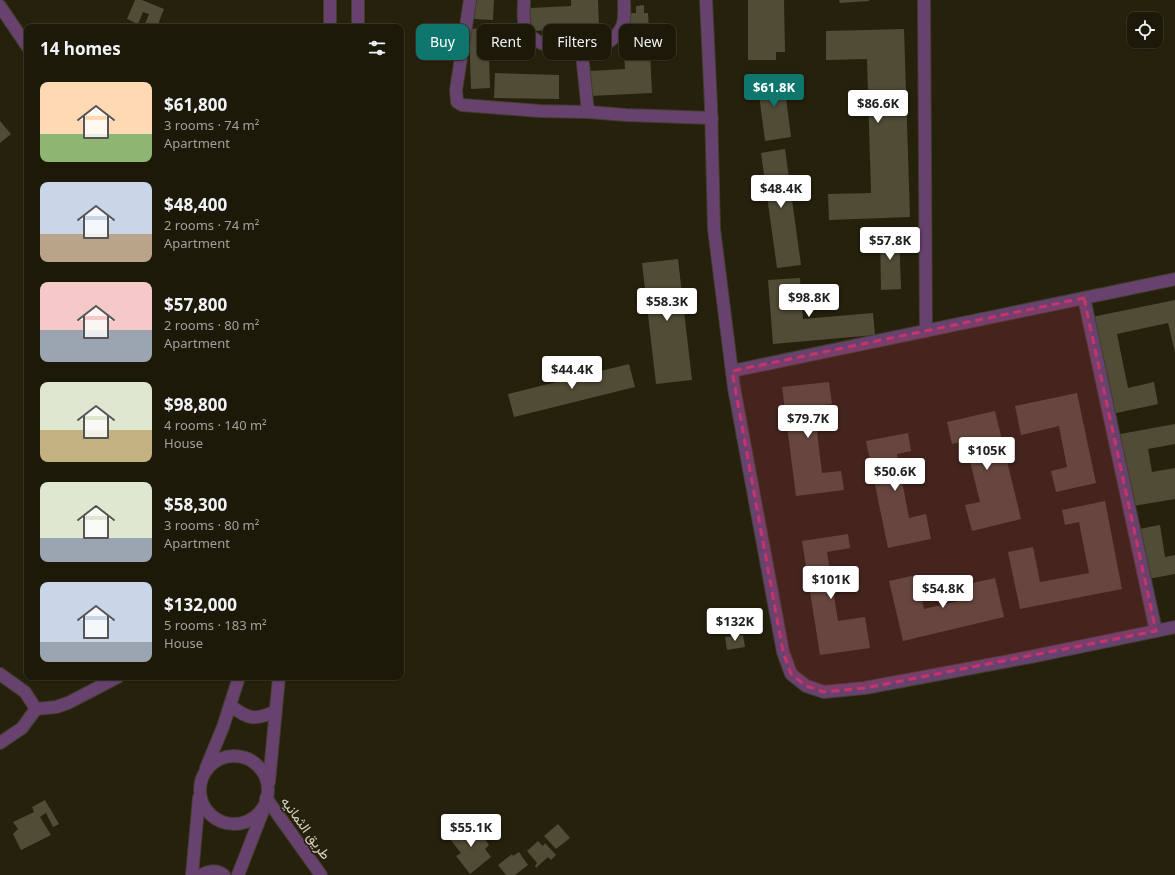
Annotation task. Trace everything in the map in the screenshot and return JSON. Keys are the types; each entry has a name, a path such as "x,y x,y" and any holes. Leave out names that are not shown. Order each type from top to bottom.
{"street":[{"path":"330,0 330,24"},
{"path":"358,0 358,24"},
{"path":"470,0 456,90 457,102 462,105 470,107 540,112 588,112 712,118"},
{"path":"524,0 524,20 526,31 536,40 543,44"},
{"path":"611,39 622,29 624,18 624,0"},
{"path":"706,0 712,118 714,229 734,388 783,652 790,674 806,686 824,692 865,688 1030,658 1175,627"},
{"path":"924,0 926,331"},
{"path":"0,6 24,42"},
{"path":"582,60 588,112"},
{"path":"732,371 1175,279"},
{"path":"1084,298 1156,631"},
{"path":"0,674 25,692 36,709"},
{"path":"0,743 22,728 36,709 56,707 68,703 112,680"},
{"path":"192,875 200,783 222,728 238,680"},
{"path":"200,792 206,810 212,816 223,822 236,824 248,821 258,814 265,801 268,785 279,680"},
{"path":"230,705 239,713 252,718 264,716 276,710"},
{"path":"203,774 215,761 223,757 238,755 253,761 263,772 268,785"},
{"name":"طريق الثمانيه","path":"238,875 265,801"},
{"name":"طريق الثمانيه","path":"265,801 321,875"},
{"path":"201,875 209,871 220,872 224,875"}],"highlighted area":[{"path":"1084,298 1156,631 865,688 824,692 806,686 791,674 783,652 732,371"}],"building":[{"path":"135,0 142,0 164,9 158,24 145,24 149,14 143,12 138,24 127,19"},
{"path":"475,0 494,0 493,20 474,19"},
{"path":"571,0 598,0 599,24 543,24 543,30 535,31 535,24 531,24 530,8 571,6"},
{"path":"748,0 784,0 785,52 776,52 776,60 748,60"},
{"path":"839,0 869,0 869,1 840,3"},
{"path":"644,5 644,13 648,13 649,24 630,24 630,13 636,13 636,6"},
{"path":"469,29 477,29 477,60 489,60 490,88 471,89"},
{"path":"904,29 910,217 829,220 828,194 871,193 867,59 826,60 826,31"},
{"path":"625,60 650,60 652,93 590,96 589,71 625,69"},
{"path":"495,73 559,75 559,99 494,98"},
{"path":"783,75 791,137 765,141 757,79"},
{"path":"0,121 11,134 0,143"},
{"path":"785,149 801,265 777,268 761,153"},
{"path":"880,231 899,231 901,289 881,290"},
{"path":"678,259 692,380 656,384 642,263"},
{"path":"800,278 803,319 873,313 875,335 773,344 768,280"},
{"path":"1175,300 1175,352 1168,323 1117,334 1128,388 1154,382 1158,404 1112,414 1092,317"},
{"path":"629,364 635,387 514,417 508,394"},
{"path":"829,382 832,404 814,406 822,473 841,471 844,490 796,496 782,387"},
{"path":"1077,393 1096,483 1056,492 1051,471 1067,467 1059,426 1021,435 1015,406"},
{"path":"995,411 1021,519 972,531 965,505 980,502 965,441 952,444 947,422"},
{"path":"1175,424 1175,444 1148,449 1152,472 1175,468 1175,499 1133,506 1120,434"},
{"path":"908,433 911,451 897,454 909,518 926,514 931,539 888,548 866,441"},
{"path":"1105,501 1122,589 1020,609 1008,552 1033,547 1040,582 1089,573 1079,522 1065,525 1062,510"},
{"path":"1160,525 1165,557 1175,555 1175,574 1148,579 1139,529"},
{"path":"848,534 850,548 827,552 838,621 865,617 870,648 820,655 802,541"},
{"path":"916,575 924,609 972,598 968,584 995,578 1004,617 903,641 889,581"},
{"path":"743,635 745,647 727,650 725,637"},
{"path":"45,800 59,824 53,827 46,813 40,817 51,835 21,850 13,834 18,829 13,822 34,812 32,807"},
{"path":"474,824 489,845 485,849 491,857 470,874 456,856 461,853 449,838 466,825 469,828"},
{"path":"558,824 570,838 556,849 544,836"},
{"path":"538,841 543,846 545,843 556,855 551,860 548,857 536,868 535,866 537,863 527,851"},
{"path":"519,852 528,865 515,875 506,875 498,865 512,854 513,856"}]}
